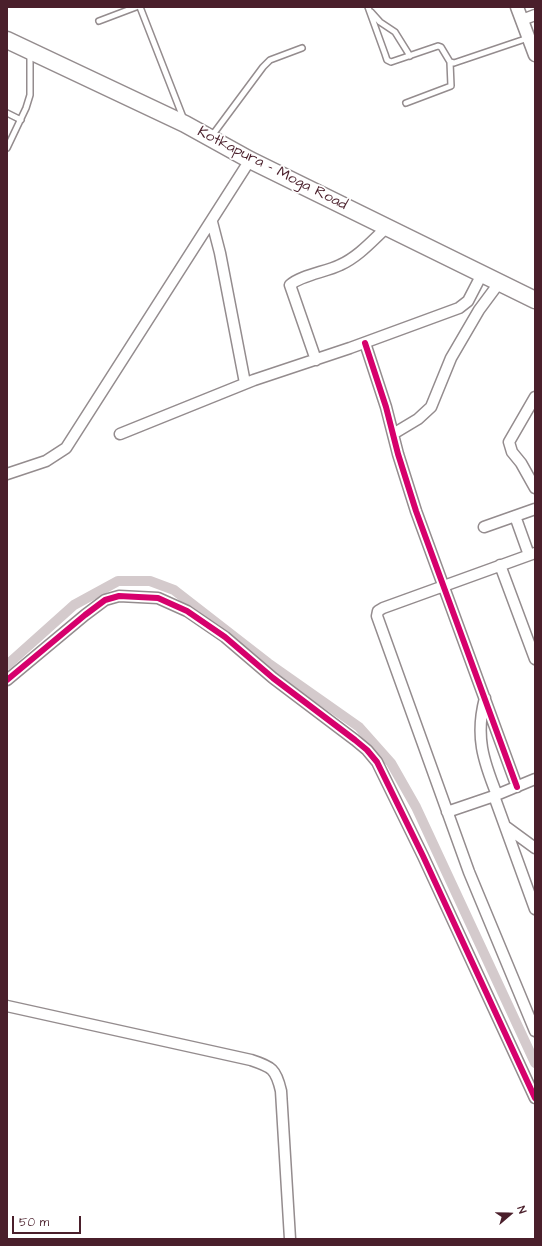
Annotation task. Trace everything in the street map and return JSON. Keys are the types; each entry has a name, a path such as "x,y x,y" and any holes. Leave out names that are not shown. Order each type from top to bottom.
{"highway":[{"name":"Kotkapura - Moga Road","path":"7,40 185,124 250,160 535,300"}],"street":[{"path":"517,7 535,55"},
{"path":"522,20 535,15"},
{"path":"7,474 46,461 66,448 212,222 250,160"},
{"path":"212,222 220,253 245,383"},
{"path":"316,360 290,285 297,281 340,266 354,257 386,228"},
{"path":"120,434 245,383 365,343 464,305 468,301 482,274"},
{"path":"393,434 418,419 431,407 451,358 479,310 499,282"},
{"path":"365,343 416,511 445,585 517,787"},
{"path":"535,397 509,442 512,452 521,463 535,488"},
{"path":"484,527 535,509"},
{"path":"516,516 532,554 383,608 378,611 377,616 469,872 535,1031"},
{"path":"500,565 535,659"},
{"path":"7,680 105,600 119,596 158,598 175,604 239,647 273,678 367,750 377,762 426,863 535,1098"},
{"path":"485,698 480,719 484,760 505,826 535,909"},
{"path":"447,812 495,796 535,779"},
{"path":"505,826 535,848"},
{"path":"7,1006 251,1060 267,1065 274,1070 281,1091 290,1239"}],"lane":[{"path":"99,21 136,7"},
{"path":"140,7 185,124"},
{"path":"369,8 380,22 395,32 410,56"},
{"path":"369,8 387,60 391,62 438,46 441,47 450,62 451,86 406,103"},
{"path":"450,62 457,62 528,37"},
{"path":"211,138 267,64 279,56 302,48"},
{"path":"7,148 30,95 30,51"},
{"path":"7,113 20,120"}],"waterway":[{"path":"7,665 74,605 118,581 150,581 174,590 268,663 359,727 391,763 416,807 535,1063"}],"cycle path":[{"path":"365,343 386,407 398,454 416,511 517,787"},
{"path":"7,680 85,615 105,600 119,596 158,598 187,611 225,637 273,678 355,740 367,750 377,762 423,856 535,1098"}]}
